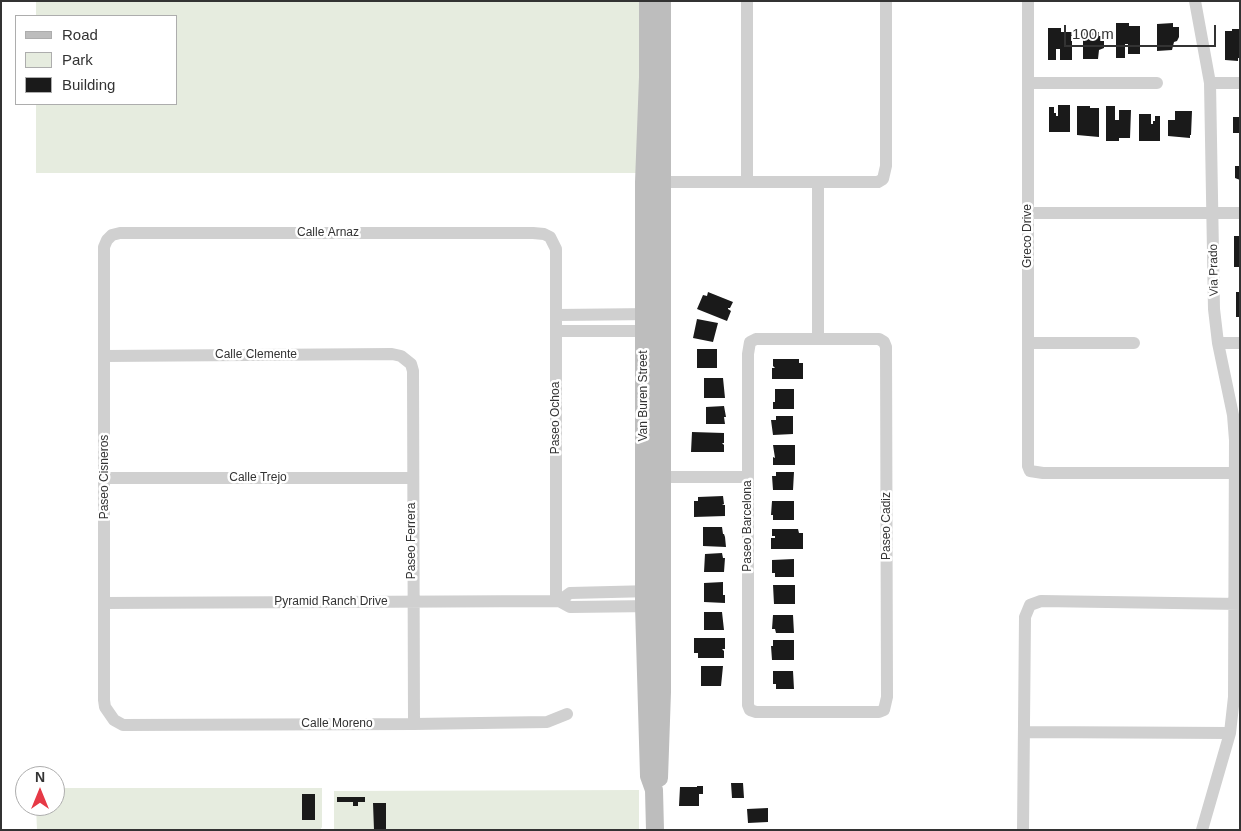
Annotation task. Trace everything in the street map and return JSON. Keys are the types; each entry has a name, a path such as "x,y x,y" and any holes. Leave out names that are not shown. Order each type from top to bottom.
{"street":[{"name":"Van Buren Street","path":"648,1 648,77 644,182 644,598 649,776 654,790 655,830"},
{"name":"Van Buren Street","path":"654,790 660,778 662,692 662,1"},
{"path":"746,1 746,182"},
{"path":"644,182 878,182 883,179 886,166 886,1"},
{"name":"Greco Drive","path":"1028,1 1028,458 1030,471 1043,474 1238,474"},
{"name":"Via Prado","path":"1195,1 1210,83 1213,280 1218,343 1233,416 1238,474 1235,537 1238,604 1234,697 1230,733 1202,830"},
{"path":"1028,83 1157,83"},
{"path":"1210,83 1240,83"},
{"path":"818,182 818,339"},
{"path":"1028,213 1240,213"},
{"name":"Calle Arnaz","path":"107,240 120,233 533,233 544,234 550,237"},
{"name":"Paseo Ochoa","path":"550,237 556,249 557,601"},
{"name":"Paseo Cisneros","path":"107,240 104,247 104,700 109,714"},
{"path":"556,315 644,323"},
{"path":"556,332 662,322"},
{"name":"Paseo Barcelona","path":"750,710 748,697 748,354 750,342 763,339 818,339"},
{"name":"Paseo Cadiz","path":"750,710 756,712 879,712 884,710 887,697 887,354 884,342 871,339 818,339"},
{"path":"1028,343 1134,343"},
{"path":"1218,343 1240,343"},
{"name":"Calle Clemente","path":"105,356 392,354 407,359"},
{"name":"Paseo Ferrera","path":"407,359 413,371 412,601 414,724"},
{"path":"644,477 748,476"},
{"name":"Calle Trejo","path":"105,478 412,478"},
{"name":"Pyramid Ranch Drive","path":"104,603 557,601 570,593 662,598"},
{"path":"1023,830 1025,616 1030,605 1041,601 1238,604"},
{"name":"Calle Moreno","path":"109,714 114,720 123,725 547,722 567,714"},
{"path":"1024,732 1230,733"}],"green space":[{"path":"36,1 639,1 639,173 36,173 36,105 178,105 178,15 36,15"},
{"path":"65,788 322,788 322,827 320,830 37,830 36,816 65,816"},
{"path":"639,790 639,830 334,830 334,791"}],"building":[{"path":"1116,23 1129,23 1129,26 1140,26 1140,54 1128,54 1128,44 1125,44 1125,58 1116,58"},
{"path":"1173,23 1173,27 1179,27 1179,37 1174,42 1172,50 1157,51 1157,24"},
{"path":"1048,28 1061,28 1061,32 1072,32 1072,60 1060,60 1060,49 1056,49 1056,60 1048,60"},
{"path":"1232,29 1240,29 1240,58 1238,58 1238,61 1225,60 1225,31 1232,31"},
{"path":"1083,32 1099,32 1099,36 1104,36 1104,48 1099,50 1098,59 1083,59"},
{"path":"1058,105 1070,105 1070,132 1049,132 1049,107 1054,107 1054,113 1058,116"},
{"path":"1077,106 1099,108 1099,137 1077,135"},
{"path":"1106,106 1115,106 1115,120 1119,120 1119,110 1131,110 1130,138 1119,138 1119,141 1106,141"},
{"path":"1175,111 1192,111 1190,138 1168,136 1168,120 1175,120"},
{"path":"1139,114 1151,114 1151,124 1155,121 1155,116 1160,116 1160,141 1139,141"},
{"path":"1233,117 1240,117 1240,133 1233,133"},
{"path":"1235,166 1240,166 1240,180 1235,178"},
{"path":"1234,236 1240,236 1240,267 1234,267"},
{"path":"708,292 733,302 730,308 728,308 731,311 727,321 697,309 703,295 707,296"},
{"path":"1236,292 1240,292 1240,317 1236,317"},
{"path":"697,319 718,323 713,342 693,338"},
{"path":"697,349 717,349 717,368 697,368"},
{"path":"773,359 799,359 799,363 803,363 803,379 772,379 772,368 775,368 773,366"},
{"path":"704,378 723,378 725,398 704,398"},
{"path":"775,389 794,389 794,409 773,409"},
{"path":"724,406 725,424 706,424 706,407"},
{"path":"776,416 793,416 793,434 773,435 771,420 776,420"},
{"path":"692,432 724,433 724,443 722,443 724,445 724,452 691,452"},
{"path":"773,445 795,445 795,465 773,465 773,457 775,458"},
{"path":"776,472 794,472 793,490 773,490 772,476 776,476"},
{"path":"723,496 724,504 722,505 725,505 725,516 694,517 694,501 698,501 698,497"},
{"path":"772,501 794,501 794,520 773,520 773,515 771,515"},
{"path":"703,527 722,527 726,547 703,546"},
{"path":"772,529 798,529 799,533 803,533 803,549 771,549 771,538 775,538 775,536 772,536"},
{"path":"722,553 723,558 725,558 724,572 704,572 705,554"},
{"path":"794,559 794,577 775,577 775,573 772,573 772,560"},
{"path":"723,582 725,603 704,602 704,583"},
{"path":"773,585 795,585 795,604 774,604"},
{"path":"704,612 722,612 724,630 704,630"},
{"path":"773,615 793,615 794,633 776,633 775,629 772,629"},
{"path":"694,638 725,638 725,649 722,649 724,651 724,658 698,658 698,653 694,653"},
{"path":"773,640 794,640 794,660 772,660 771,646 773,646"},
{"path":"701,666 723,666 721,686 701,686"},
{"path":"773,671 793,671 794,689 776,689 776,684 773,684"},
{"path":"731,783 743,783 744,798 732,798"},
{"path":"703,786 703,794 699,794 699,806 679,806 680,787"},
{"path":"302,794 315,794 315,820 302,820"},
{"path":"337,797 365,797 365,802 358,802 358,806 353,806 353,802 337,802"},
{"path":"373,803 386,803 386,829 374,830"},
{"path":"768,808 768,822 748,823 747,809"}]}
